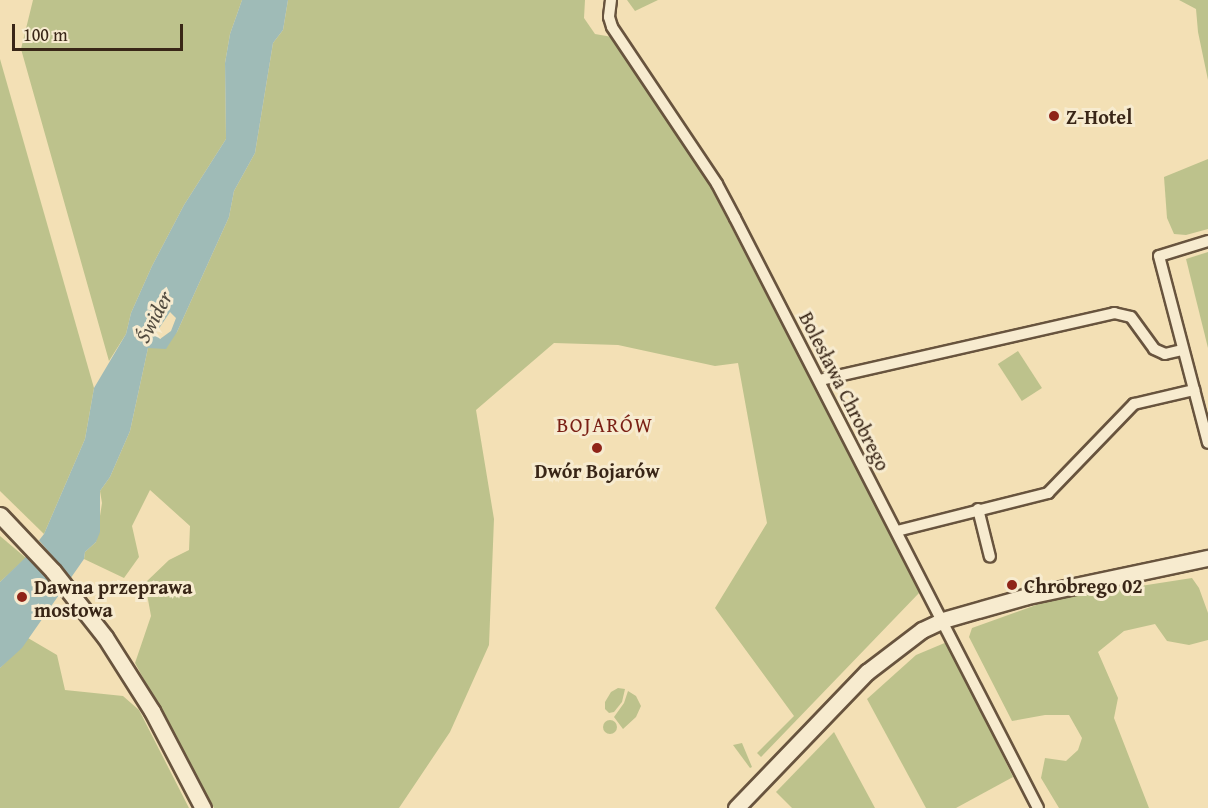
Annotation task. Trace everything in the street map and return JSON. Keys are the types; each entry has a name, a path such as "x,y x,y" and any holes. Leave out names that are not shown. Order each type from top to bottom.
{"street":[{"name":"Bolesława Chrobrego","path":"611,0 609,17 612,27 717,184 820,380 1038,808"},
{"path":"1208,241 1159,256 1180,351 1208,443"},
{"path":"820,380 1114,313 1131,318 1154,350 1165,354 1180,351"},
{"path":"897,531 1048,493 1134,404 1191,391"},
{"path":"978,509 990,557"},
{"path":"1,515 75,598 105,636 152,711 203,808"},
{"path":"736,808 867,672 922,630 943,620 1028,596 1208,558"}],"green space":[{"path":"33,0 242,0 230,34 225,63 226,139 184,205 152,266 131,313 126,334 109,361 21,49"},
{"path":"288,0 585,0 584,18 595,34 612,37 710,186 920,592 761,757 757,753 794,716 715,608 767,523 738,363 715,366 618,345 554,343 476,410 494,519 489,645 450,732 399,808 214,808 135,663 151,616 145,583 169,560 189,550 190,526 150,490 132,526 139,557 124,578 84,559 85,552 96,542 102,503 100,491 110,477 130,431 148,348 177,332 229,217 234,191 255,153 273,43 283,30"},
{"path":"627,0 658,0 635,11"},
{"path":"1179,0 1208,0 1208,80 1198,32 1196,9"},
{"path":"0,59 94,388 85,439 44,534 0,491"},
{"path":"1208,159 1208,229 1186,235 1174,234 1167,218 1164,177"},
{"path":"1208,252 1208,348 1186,259"},
{"path":"1018,351 1042,388 1022,401 998,364"},
{"path":"0,536 26,558 0,582"},
{"path":"1192,578 1199,588 1208,613 1208,640 1189,645 1167,641 1155,624 1124,631 1098,652 1118,698 1114,718 1149,808 1059,808 1041,778 1045,758 1066,761 1078,750 1082,738 1069,715 1045,715 1012,721 969,637 972,628 1050,600"},
{"path":"28,638 57,655 65,690 123,696 139,710 189,808 0,808 0,668"},
{"path":"947,642 1013,777 956,808 926,808 867,699 916,655"},
{"path":"618,688 625,689 622,702 614,712 609,713 605,709 605,702 611,692"},
{"path":"628,691 636,696 641,706 636,717 623,729 614,717 624,703"},
{"path":"610,720 615,722 617,727 615,732 610,734 605,732 603,727 605,722"},
{"path":"834,732 875,808 792,808 776,792"},
{"path":"742,743 752,767 750,768 733,745"}],"water":[{"name":"Świder","path":"242,0 288,0 283,30 273,43 255,153 234,191 229,217 177,332 166,349 148,348 130,431 110,477 100,491 100,532 96,542 85,552 84,559 22,648 0,668 0,582 25,558 44,534 85,439 94,388 126,334 131,313 152,266 184,205 226,139 225,63 230,34","holes":["170,312 176,318 171,331 160,339 156,333"]}],"pier":[{"path":"37,538 72,579 62,593 26,552"}],"place":[{"name":"Z-Hotel","path":"1054,116"},
{"name":"Dwór Bojarów","path":"597,448"},
{"name":"Chrobrego 02","path":"1012,585"},
{"name":"Dawna przeprawa mostowa","path":"22,597"}],"district":[{"name":"BOJARÓW","path":"605,425"}]}
